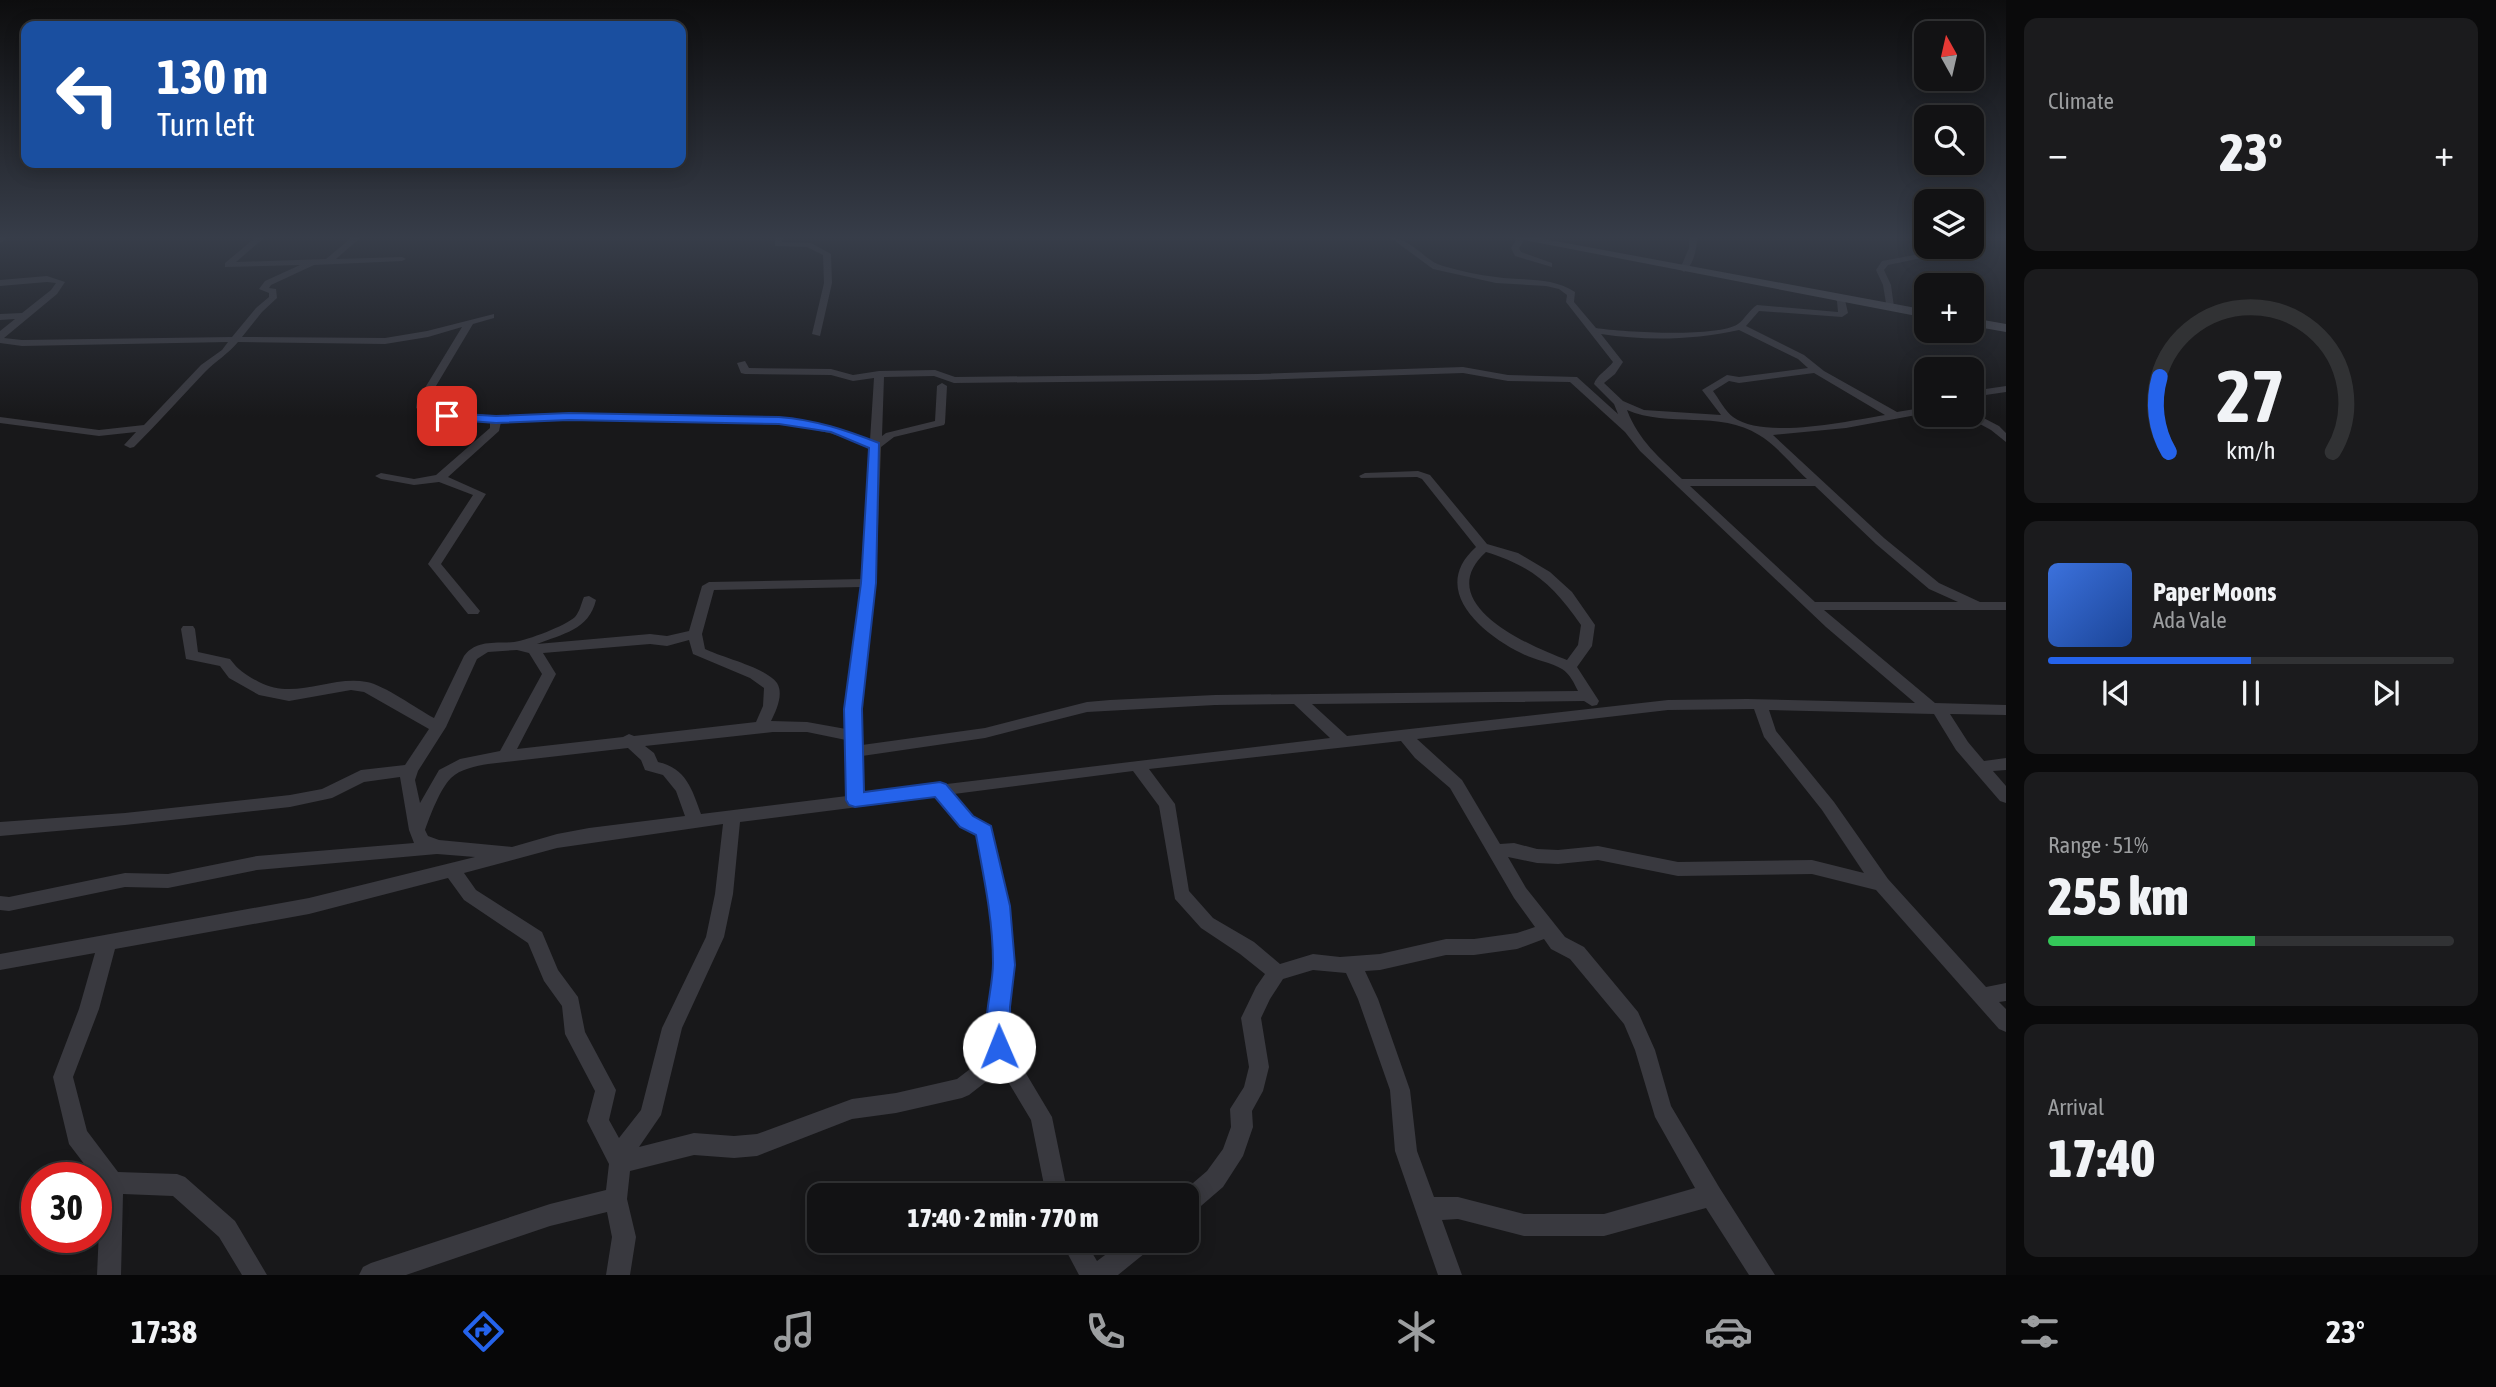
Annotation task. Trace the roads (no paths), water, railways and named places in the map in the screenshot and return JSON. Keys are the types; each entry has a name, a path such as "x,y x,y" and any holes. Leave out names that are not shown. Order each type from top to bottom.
{"main road":[{"path":"1837,298 1914,311"},
{"path":"1984,324 2006,328"}],"street":[{"path":"0,338 48,298"},
{"path":"130,445 204,367 225,352 259,310 273,298"},
{"path":"817,334 825,298"},
{"path":"1571,298 1570,302 1618,362 1611,372 1599,380 1619,403 1635,440 1812,606 1935,709 1962,746 2006,797"},
{"path":"1592,330 1692,336 1740,327 1757,309 1842,314 1841,300 1837,298"},
{"path":"1889,298 1891,307"},
{"path":"0,317 26,316"},
{"path":"0,338 22,343 172,339 385,341 491,316"},
{"path":"469,323 422,401 421,408 438,415 496,424 521,418 810,423 875,446"},
{"path":"1740,327 1801,357 1816,370 1897,417"},
{"path":"742,363 745,371 831,372 853,378 879,374 935,373 954,380 1257,377 1462,370 1508,378 1573,379 1629,430"},
{"path":"1729,419 1707,390 1724,379 1816,370"},
{"path":"855,800 853,744 869,583 879,374"},
{"path":"875,446 890,435 940,424 942,386"},
{"path":"1984,392 2006,389"},
{"path":"1619,403 1642,414 1729,419 1763,432 1816,483 1934,586 1978,606"},
{"path":"1763,432 1846,425 1914,413"},
{"path":"0,420 99,433 147,428"},
{"path":"1984,421 2006,439"},
{"path":"440,478 496,424"},
{"path":"1365,476 1418,474 1426,477 1483,547 1529,564 1567,595 1588,625 1588,635 1577,659 1569,667"},
{"path":"381,476 414,482 440,478 480,495 434,564 473,611"},
{"path":"1679,482 1816,483"},
{"path":"1483,547 1469,561 1463,578 1463,588 1474,609 1494,631 1507,640 1569,667 1600,712"},
{"path":"761,727 771,706 771,687 764,680 713,660 698,651 695,634 709,586 869,583"},
{"path":"517,646 579,622 588,611 589,600"},
{"path":"1812,606 2006,606"},
{"path":"188,629 191,656 225,662 234,675 264,691 289,696 351,685 367,687 438,727"},
{"path":"437,847 421,840 407,780 410,770 438,727 464,669 480,648 517,646 534,649 650,639 667,641 695,634"},
{"path":"505,756 549,674 534,649"},
{"path":"417,830 434,790 445,774 466,763 629,740 796,725 832,729 853,744 985,733 1098,706 1215,700 1589,696"},
{"path":"1297,699 1343,741"},
{"path":"0,962 309,906 557,841 732,815 1137,765 1668,705 2006,710"},
{"path":"1760,705 1769,733 1828,806 1882,884 2006,1023"},
{"path":"1404,734 1456,784 1520,893 1558,943 1577,953 1631,1018 1645,1050 1662,1110 1711,1195 1763,1275"},
{"path":"629,740 648,757 651,766 668,770 683,788 695,820"},
{"path":"1982,767 2006,764"},
{"path":"1137,765 1167,804 1181,894 1207,923 1247,948 1277,973"},
{"path":"0,829 290,801 326,794 361,776 410,770"},
{"path":"940,789 966,821 984,831 1000,906 1004,965 999,1007 999,1047 1041,1117 1055,1183"},
{"path":"618,1275 624,1237 616,1199 620,1163 625,1148 650,1115 672,1028 715,937 724,894 732,815"},
{"path":"0,903 9,904 125,880 168,881 257,863 437,847 522,852"},
{"path":"1496,851 1514,850 1537,856 1558,857 1598,853 1678,869 1812,867 1882,884"},
{"path":"451,869 470,895 535,939 551,975 571,1003 575,1034 606,1090 598,1121 620,1163"},
{"path":"1199,1193 1215,1180 1232,1156 1242,1127 1241,1109 1252,1091 1259,1067 1251,1018 1263,993 1277,973 1313,962 1380,962 1446,947 1517,942 1548,930"},
{"path":"96,1162 77,1136 63,1077 89,1009 108,941"},
{"path":"1352,964 1368,999 1400,1090 1406,1151 1450,1275"},
{"path":"1982,997 2006,992"},
{"path":"620,1163 694,1144 734,1147 757,1145 852,1109 896,1103 962,1088 1004,1055"},
{"path":"112,1183 177,1185 227,1229 255,1275"},
{"path":"1425,1209 1458,1208 1524,1225 1604,1225 1711,1195"},
{"path":"371,1275 551,1215 616,1199"},
{"path":"109,1275 110,1253"},
{"path":"1079,1253 1092,1275"},
{"path":"1099,1275 1127,1253"}]}
